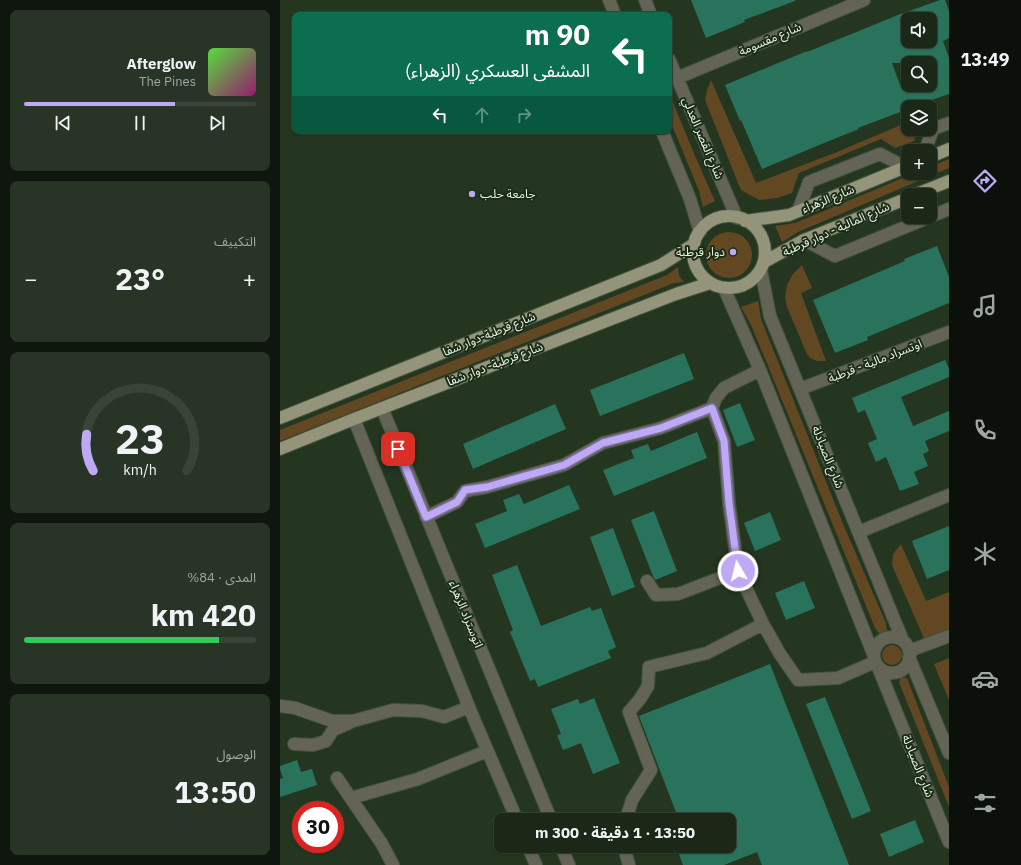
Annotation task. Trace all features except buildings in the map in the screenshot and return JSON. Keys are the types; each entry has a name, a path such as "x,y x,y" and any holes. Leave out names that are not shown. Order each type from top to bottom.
{"main road":[{"path":"937,154 949,149"},
{"name":"شارع الزهراء","path":"741,219 789,215 901,169"},
{"path":"932,188 949,181"},
{"name":"شارع المالية - دوار قرطبة","path":"762,266 804,240 901,201"},
{"path":"726,217 741,219 755,228 762,238 765,250 762,266 751,281 738,287 724,288 710,283 702,276 696,266 694,244 700,232 707,224 716,219 726,217"},
{"name":"شارع قرطبة-دوار شفا","path":"280,418 661,265 694,244"},
{"name":"شارع قرطبة- دوار شفا","path":"280,449 669,297 710,283"}],"street":[{"path":"609,0 614,12"},
{"path":"645,0 650,12"},
{"name":"شارع مقسومة","path":"677,78 864,0"},
{"name":"شارع القصر العدلي","path":"672,66 741,219"},
{"path":"928,144 933,129 949,123"},
{"path":"663,134 690,199 700,232"},
{"path":"798,211 809,182 880,154 901,164"},
{"path":"804,240 835,256 949,209"},
{"name":"شارع الصيادلة","path":"762,266 770,316 949,753"},
{"name":"شارع الصيادلة","path":"724,288 760,370 949,842"},
{"name":"اوتسراد مالية - قرطبة","path":"800,389 949,332"},
{"path":"760,370 724,388 716,398 712,408 724,441 729,503 738,571 763,624 780,654 798,680 838,678 876,661"},
{"name":"اتوستراد الزهراء","path":"382,408 548,813"},
{"path":"426,517 457,502 465,490 487,487 564,465 603,443 661,428 712,408"},
{"path":"354,419 469,708 514,813"},
{"path":"859,532 949,495"},
{"path":"647,581 656,594 678,594 738,571"},
{"path":"628,813 632,800 651,770 629,712 640,699 648,686 649,668 707,653 763,624"},
{"path":"907,650 949,636"},
{"path":"886,638 898,638 907,650 908,663 900,671 888,673 882,671 876,661 874,650 881,640 886,638"},
{"path":"280,706 295,708 332,721 353,721"},
{"path":"294,744 313,745 326,741 333,730 353,721 393,710 422,711 444,717 469,708"},
{"path":"351,798 418,779 487,751"},
{"path":"337,778 382,844 393,865"},
{"path":"531,853 536,865"},
{"path":"564,853 569,865"},
{"path":"625,853 630,865"}],"shaded area":[{"path":"711,80 756,183 837,152 901,125 901,136 916,136 914,141 901,144 901,146 895,148 881,139 799,173 792,193 777,198 760,200 741,190 705,100"},
{"path":"672,100 715,201 703,207 699,191 672,125"},
{"path":"949,159 949,168 937,173 937,164"},
{"path":"901,179 921,180 798,232 782,242 775,226 795,223"},
{"path":"729,232 742,236 748,242 752,255 748,268 742,274 729,278 716,274 710,268 706,255 710,242 716,236"},
{"path":"802,265 812,288 801,293 826,361 817,361 810,358 787,307 785,297 787,285 793,274"},
{"path":"678,267 679,276 684,282 674,283 280,441 280,430 667,275"},
{"path":"758,301 761,319 843,524 886,623 887,632 879,633 875,628 764,356 751,325 741,307"},
{"path":"901,544 926,601 949,592 949,633 926,643 892,565 893,554"},
{"path":"892,645 899,648 902,655 899,662 892,665 885,662 882,655 885,648"},
{"path":"949,658 949,700 934,664"},
{"path":"901,677 907,678 949,787 949,807 899,682"}],"place":[{"name":"جامعة حلب","path":"472,194"},
{"name":"دوار قرطبة","path":"733,252"}],"route":[{"path":"398,449 426,517 457,502 465,490 487,487 564,465 603,443 661,428 712,408 724,441 729,503 738,571"}]}
